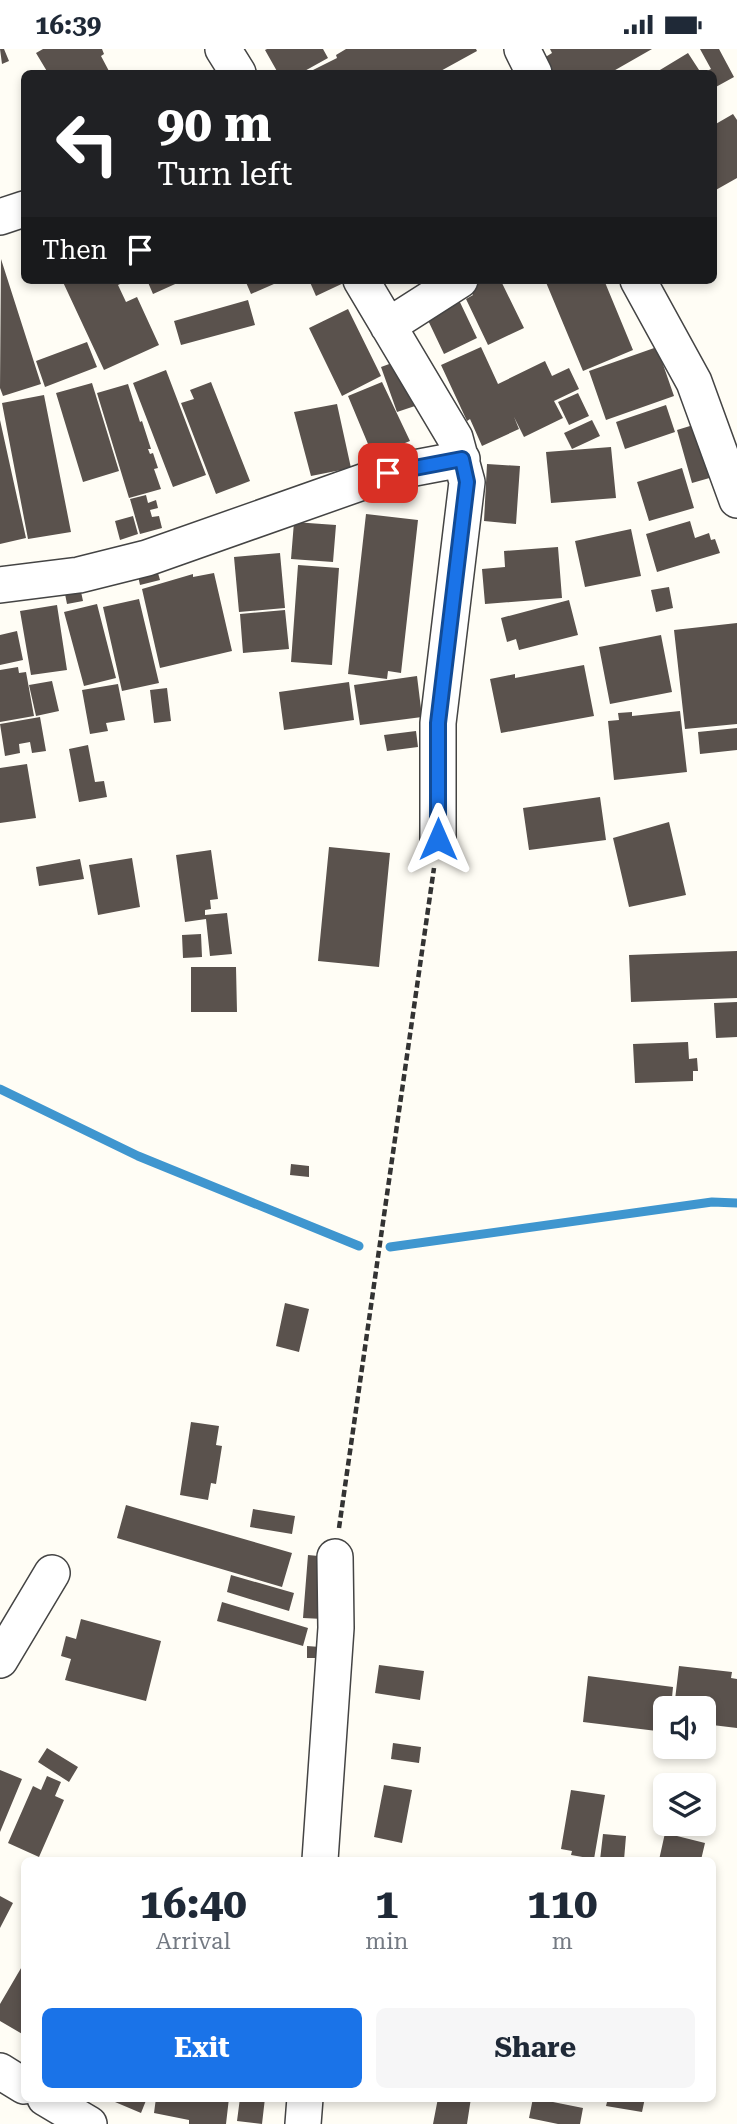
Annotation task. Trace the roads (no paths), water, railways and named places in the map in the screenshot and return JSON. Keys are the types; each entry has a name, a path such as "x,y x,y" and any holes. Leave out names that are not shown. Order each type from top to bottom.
{"street":[{"path":"223,49 236,70"},
{"path":"522,49 532,70"},
{"path":"0,217 21,210"},
{"path":"363,284 455,438 467,482 438,723 438,839"},
{"path":"388,326 454,284"},
{"path":"641,284 694,382 737,500"},
{"path":"0,585 79,575 147,558 388,473 462,459"},
{"path":"320,1857 336,1627 335,1557"},
{"path":"0,1660 51,1573"},
{"path":"0,2071 21,2084"},
{"path":"53,2102 89,2124"},
{"path":"303,2124 305,2102"}],"waterway":[{"path":"0,1089 138,1156 359,1246"},
{"path":"390,1247 712,1202 737,1203"}]}
